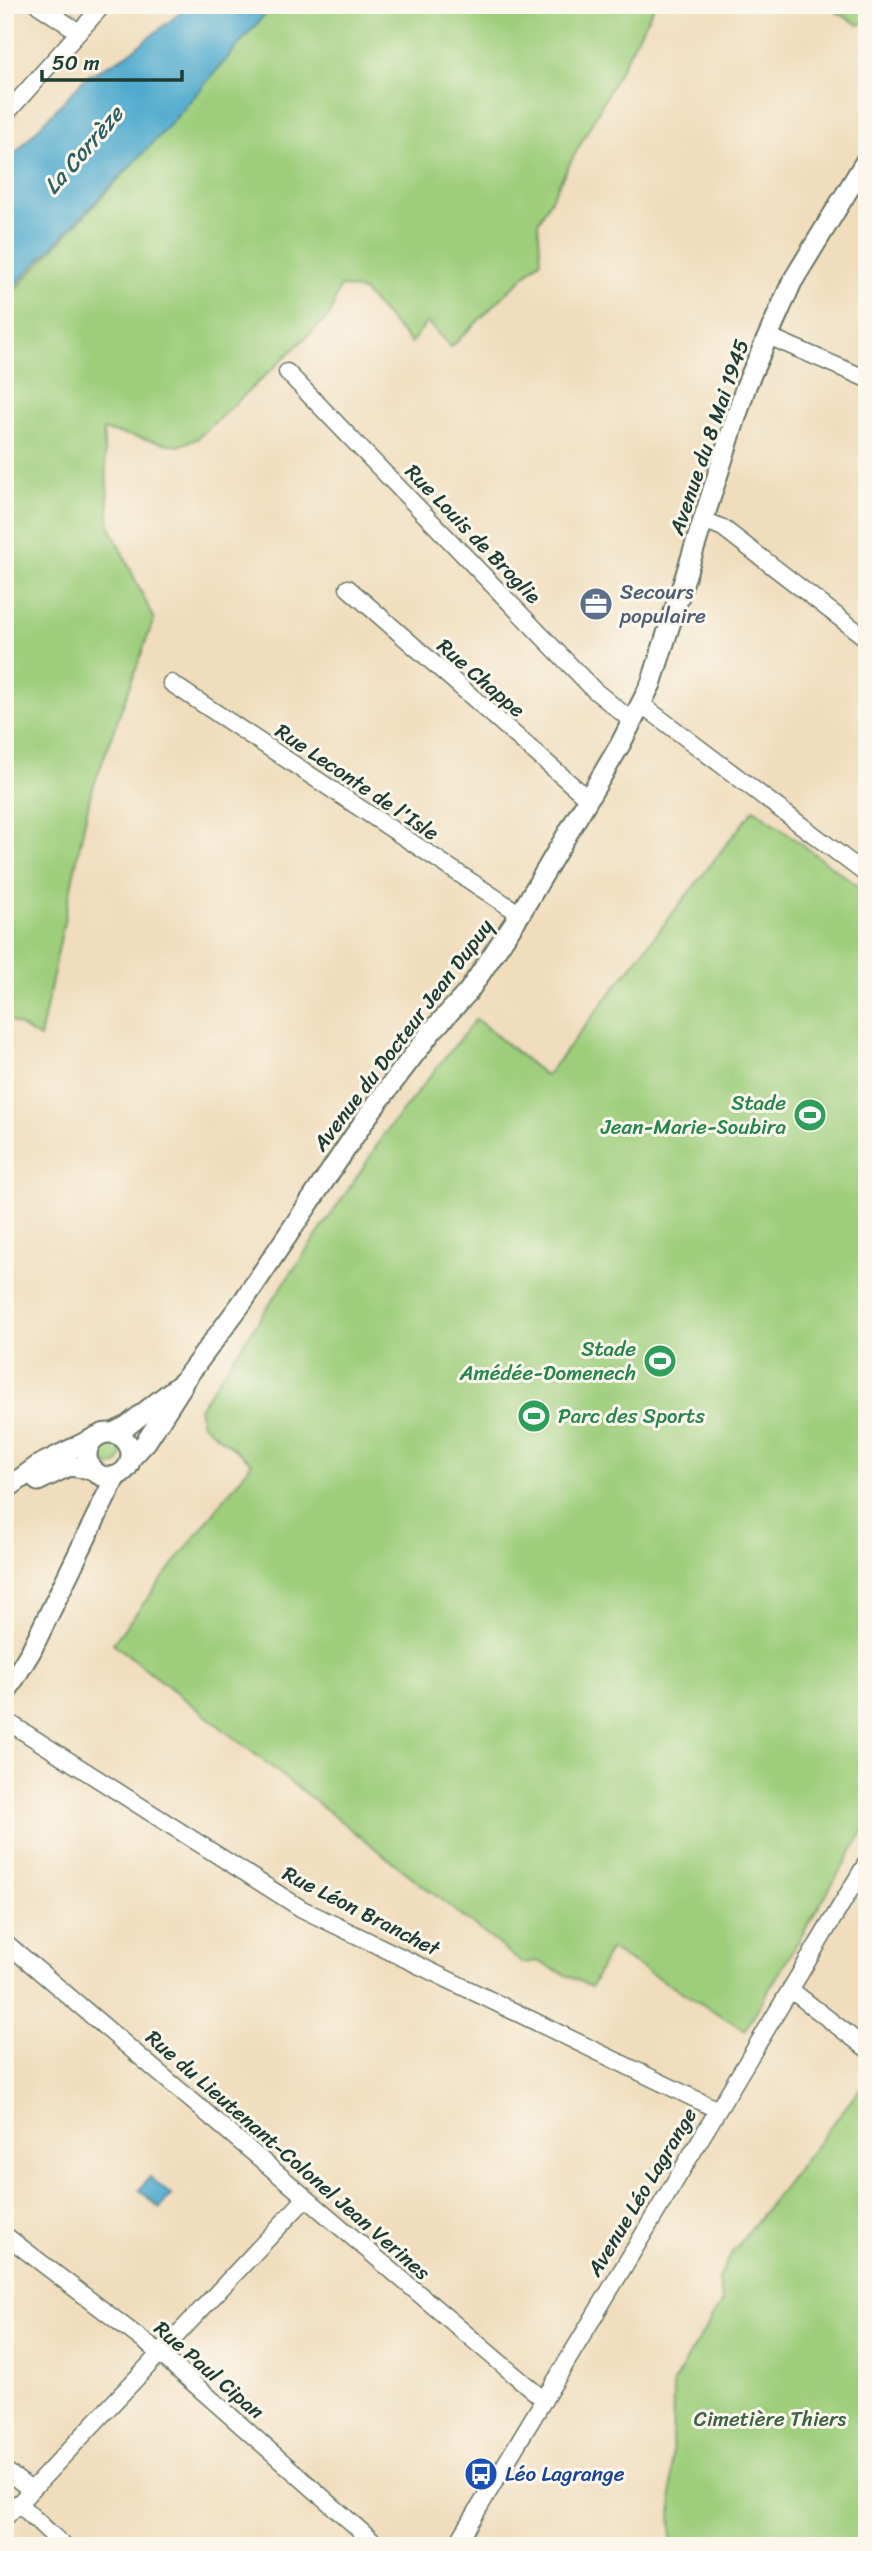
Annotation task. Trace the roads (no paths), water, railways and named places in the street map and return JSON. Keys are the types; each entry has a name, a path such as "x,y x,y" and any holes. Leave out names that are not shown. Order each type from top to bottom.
{"street":[{"path":"38,5 79,32"},
{"path":"5,115 103,5"},
{"name":"Avenue du 8 Mai 1945","path":"637,713 651,684 746,386 792,282 867,159"},
{"path":"768,336 867,379"},
{"name":"Rue Louis de Broglie","path":"287,372 594,690 637,713 867,875"},
{"path":"704,520 723,528 867,639"},
{"name":"Rue Chappe","path":"348,589 588,799"},
{"name":"Rue Leconte de l'Isle","path":"171,683 520,915"},
{"name":"Avenue du Docteur Jean Dupuy","path":"5,1490 39,1465 127,1426 183,1382 244,1300 370,1111 432,1031 468,992 520,915 637,713"},
{"name":"Avenue du Docteur Jean Dupuy","path":"131,1458 181,1392 183,1382"},
{"path":"5,1693 31,1651 116,1476 126,1469 131,1458 125,1439 104,1435 88,1449 92,1469"},
{"path":"5,1503 57,1470 69,1466 92,1469 103,1476 116,1476"},
{"name":"Rue Léon Branchet","path":"5,1720 302,1909 641,2070 716,2109"},
{"name":"Avenue Léo Lagrange","path":"456,2546 716,2109 867,1862"},
{"name":"Rue du Lieutenant-Colonel Jean Verines","path":"5,1942 544,2400"},
{"path":"791,1990 867,2049"},
{"path":"5,2518 158,2352 306,2198"},
{"name":"Rue Paul Cipan","path":"5,2235 158,2352 378,2546"},
{"path":"5,2470 31,2490"},
{"path":"19,2503 64,2546"}],"water":[{"name":"La Corrèze","path":"190,5 273,5 165,130 16,284 5,299 5,164 86,77 127,55"},
{"path":"150,2177 171,2195 160,2208 139,2190"}],"place":[{"name":"Secours populaire","path":"596,604"},
{"name":"Stade Jean-Marie-Soubira","path":"810,1115"},
{"name":"Stade Amédée-Domenech","path":"660,1361"},
{"name":"Parc des Sports","path":"534,1416"},
{"name":"Léo Lagrange","path":"481,2474"}],"park label":[{"name":"Cimetière Thiers","path":"770,2419"}]}
